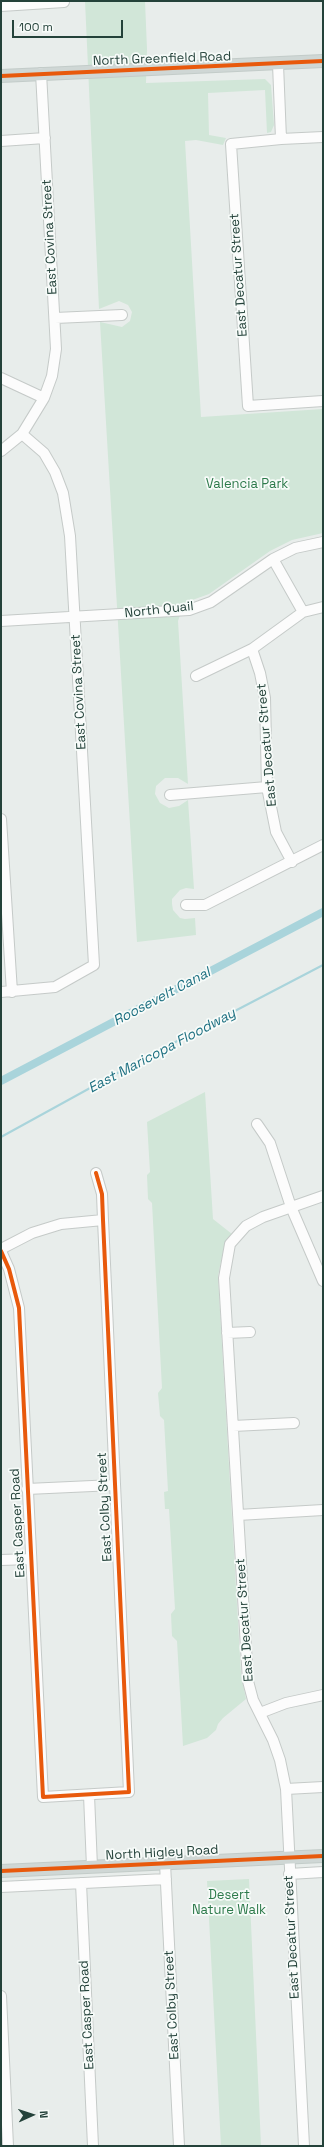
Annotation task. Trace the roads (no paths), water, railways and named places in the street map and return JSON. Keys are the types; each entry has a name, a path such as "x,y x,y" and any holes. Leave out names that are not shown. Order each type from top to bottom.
{"main road":[{"name":"North Greenfield Road","path":"1,76 323,61"},
{"name":"North Higley Road","path":"1,1871 323,1856"}],"street":[{"path":"1,6 64,2"},
{"path":"278,64 281,138 323,137"},
{"name":"East Covina Street","path":"1,451 22,434 44,398 55,363 55,318 41,73"},
{"path":"1,141 44,138"},
{"name":"East Decatur Street","path":"281,138 231,144 248,406 323,401"},
{"path":"55,318 122,315"},
{"path":"1,378 44,398"},
{"name":"East Covina Street","path":"12,992 55,987 94,965 70,536 63,493 55,472 44,453 22,434"},
{"name":"North Quail","path":"1,621 189,610 211,602 273,559 295,548 323,542"},
{"path":"273,559 303,612"},
{"path":"196,676 252,649 303,612 323,607"},
{"name":"East Decatur Street","path":"252,649 260,673 265,698 267,787 276,832 292,862"},
{"path":"170,795 267,787"},
{"path":"1,819 12,992 1,992"},
{"path":"186,905 205,905 323,845"},
{"path":"257,1124 270,1143 290,1207 306,1247 323,1281"},
{"name":"East Colby Street","path":"89,1795 129,1792 102,1194 96,1172"},
{"path":"290,1207 323,1196"},
{"name":"East Decatur Street","path":"290,1207 252,1222 237,1234 230,1244 224,1278 248,1681 253,1700 280,1760 286,1789 288,1857 304,2146"},
{"path":"1,1250 32,1233 61,1224 103,1220"},
{"name":"East Casper Road","path":"1,1250 9,1270 19,1308 42,1797 89,1795"},
{"path":"228,1333 250,1332"},
{"path":"233,1426 294,1423"},
{"path":"27,1489 114,1485"},
{"path":"238,1515 323,1510"},
{"path":"1,1560 30,1559"},
{"path":"260,1713 286,1703 323,1695"},
{"path":"286,1789 323,1787"},
{"path":"89,1795 92,1867"},
{"name":"East Colby Street","path":"165,1863 179,2146"},
{"path":"289,1874 323,1872"},
{"name":"North Higley Road","path":"1,1888 166,1879"},
{"name":"East Casper Road","path":"81,1883 94,2146"},
{"path":"1,1996 8,2146"}],"waterway":[{"name":"Roosevelt Canal","path":"1,1081 323,912"},
{"name":"East Maricopa Floodway","path":"1,1137 141,1060 323,965"}],"park label":[{"name":"Valencia Park","path":"247,484"},
{"name":"Desert Nature Walk","path":"229,1902"}]}
